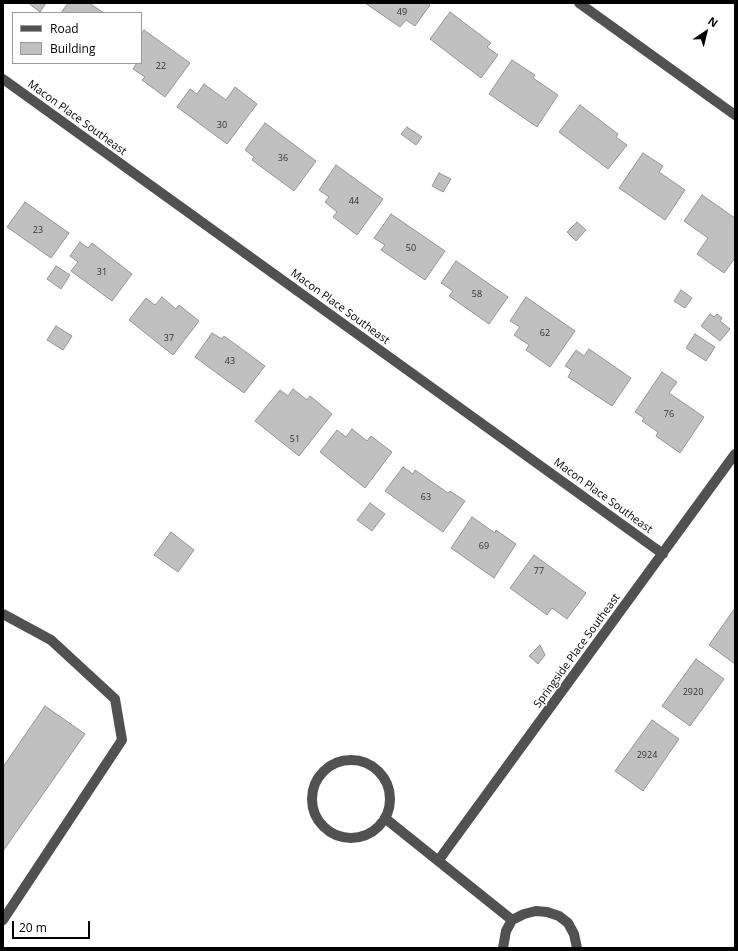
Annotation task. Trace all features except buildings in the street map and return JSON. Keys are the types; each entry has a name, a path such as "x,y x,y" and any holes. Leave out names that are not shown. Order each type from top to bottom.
{"street":[{"path":"579,3 735,115"},
{"name":"Macon Place Southeast","path":"3,79 663,554"},
{"name":"Springside Place Southeast","path":"438,861 735,454"},
{"path":"3,614 51,640 115,699 122,740 3,920"},
{"path":"354,760 367,763 378,770 386,781 391,793 391,807 386,819 378,830 366,836 353,839 340,838 328,832 319,823 313,812 312,799 314,786 320,775 330,766 341,761 354,760"},
{"path":"386,819 512,920"},
{"path":"503,948 506,931 512,920 524,914 536,911 548,912 559,916 568,923 574,934 577,948"}]}
